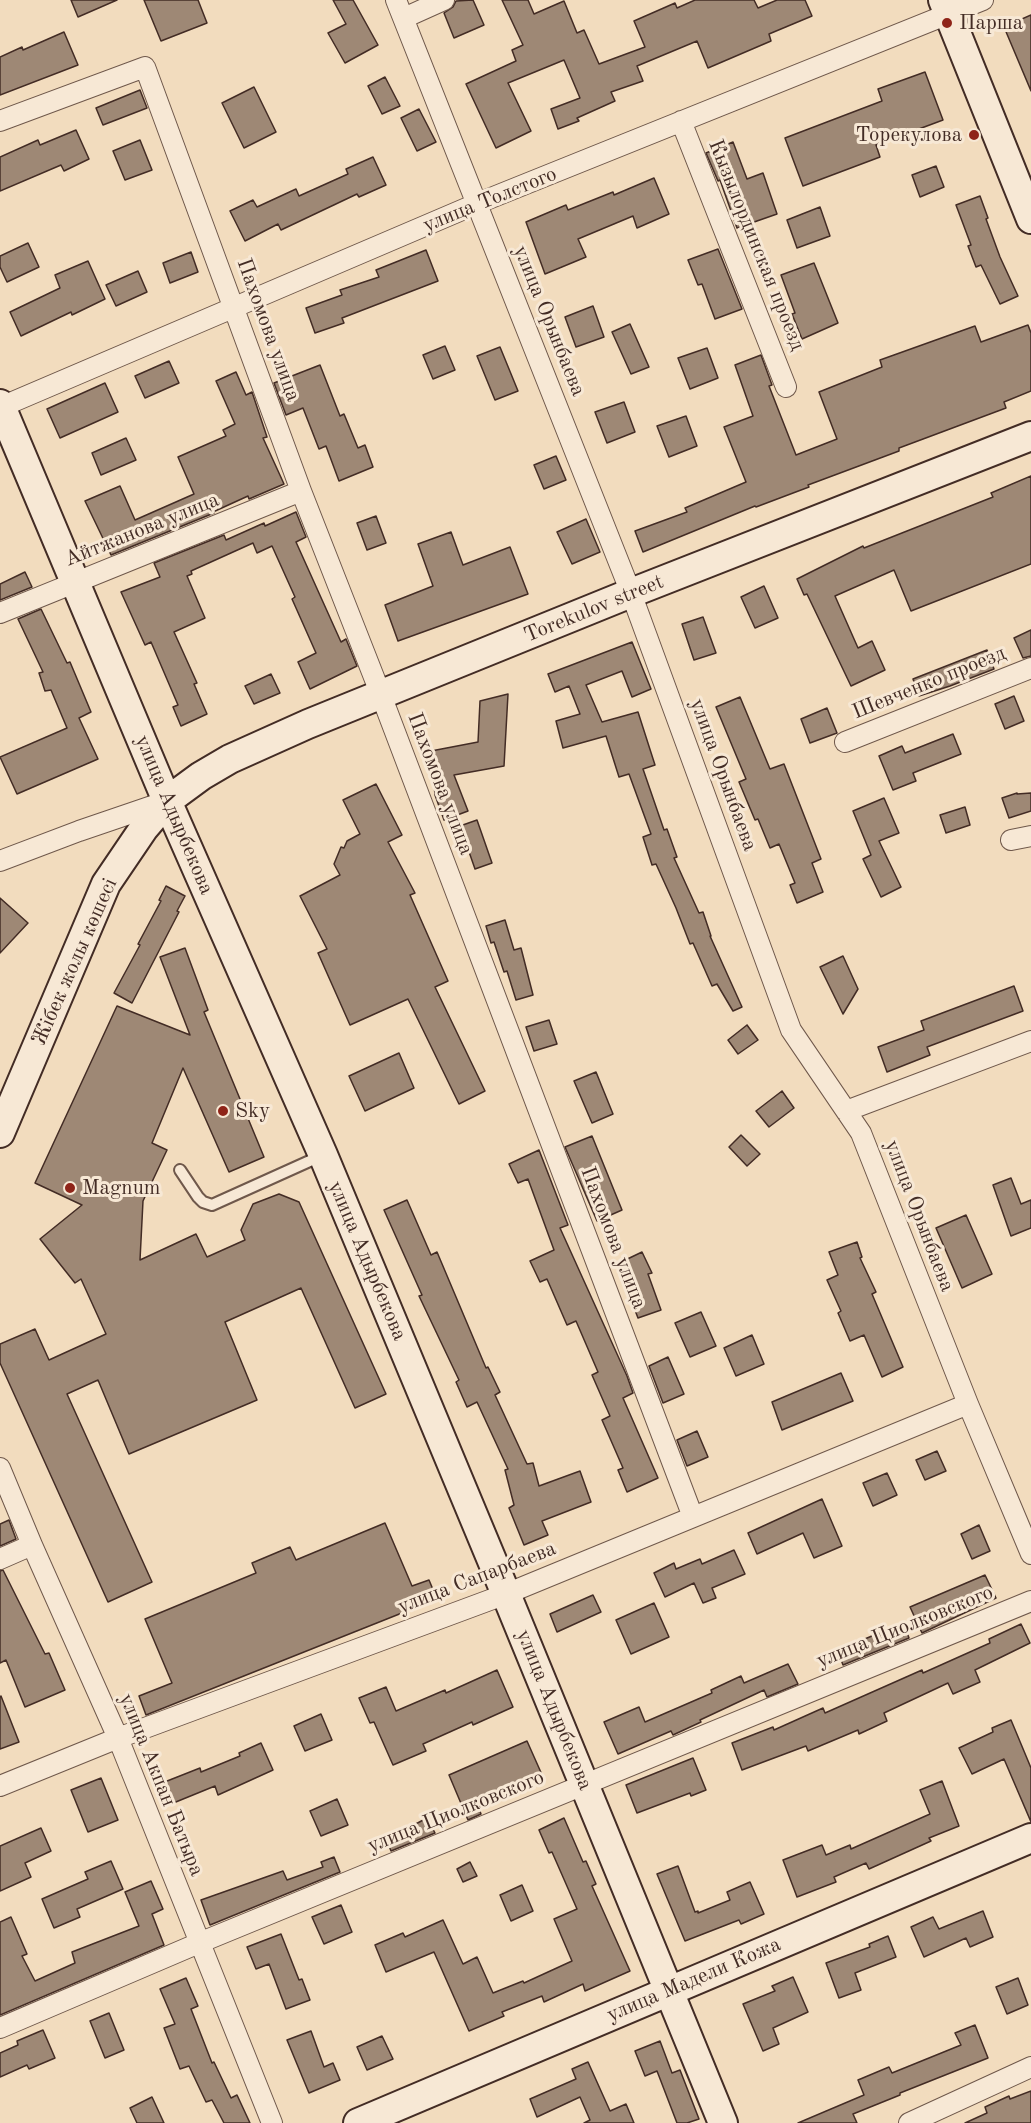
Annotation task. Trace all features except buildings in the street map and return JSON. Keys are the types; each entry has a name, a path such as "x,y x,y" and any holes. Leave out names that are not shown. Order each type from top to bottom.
{"main road":[{"path":"946,7 1028,204"},
{"name":"улица Адырбекова","path":"0,406 167,801 323,1155 506,1593 723,2123"},
{"name":"Torekulov street","path":"167,801 201,776 230,759 308,724 1031,436"},
{"name":"Жібек жолы көшесі","path":"0,1133 106,884 144,828 167,801"},
{"name":"улица Мадели Кожа","path":"358,2123 1031,1838"}],"street":[{"path":"400,9 444,0"},
{"name":"улица Толстого","path":"0,406 476,204 681,122 946,7 983,0"},
{"name":"улица Орынбаева","path":"400,9 631,594 791,1030 861,1133 968,1404 1031,1554"},
{"name":"Пахомова улица","path":"0,121 145,67 301,491 381,695 693,1517"},
{"name":"Кызылординская проезд","path":"681,122 786,387"},
{"name":"Айтжанова улица","path":"0,613 301,491"},
{"name":"Шевченко проезд","path":"845,742 1031,668"},
{"path":"0,861 167,801"},
{"path":"1011,840 1031,836"},
{"path":"846,1111 1031,1041"},
{"name":"улица Сапарбаева","path":"0,1786 118,1738 506,1593 968,1404"},
{"name":"улица Акпан Батыра","path":"0,1468 118,1738 272,2123"},
{"path":"0,1559 32,1545"},
{"name":"улица Циолковского","path":"0,2028 199,1943 1031,1601"},
{"path":"909,2123 1031,2067"}],"lane":[{"path":"180,1170 202,1202 212,1205 323,1155"}],"place":[{"name":"Парша","path":"947,23"},
{"name":"Торекулова","path":"974,135"},
{"name":"Sky","path":"223,1111"},
{"name":"Magnum","path":"70,1188"}]}
